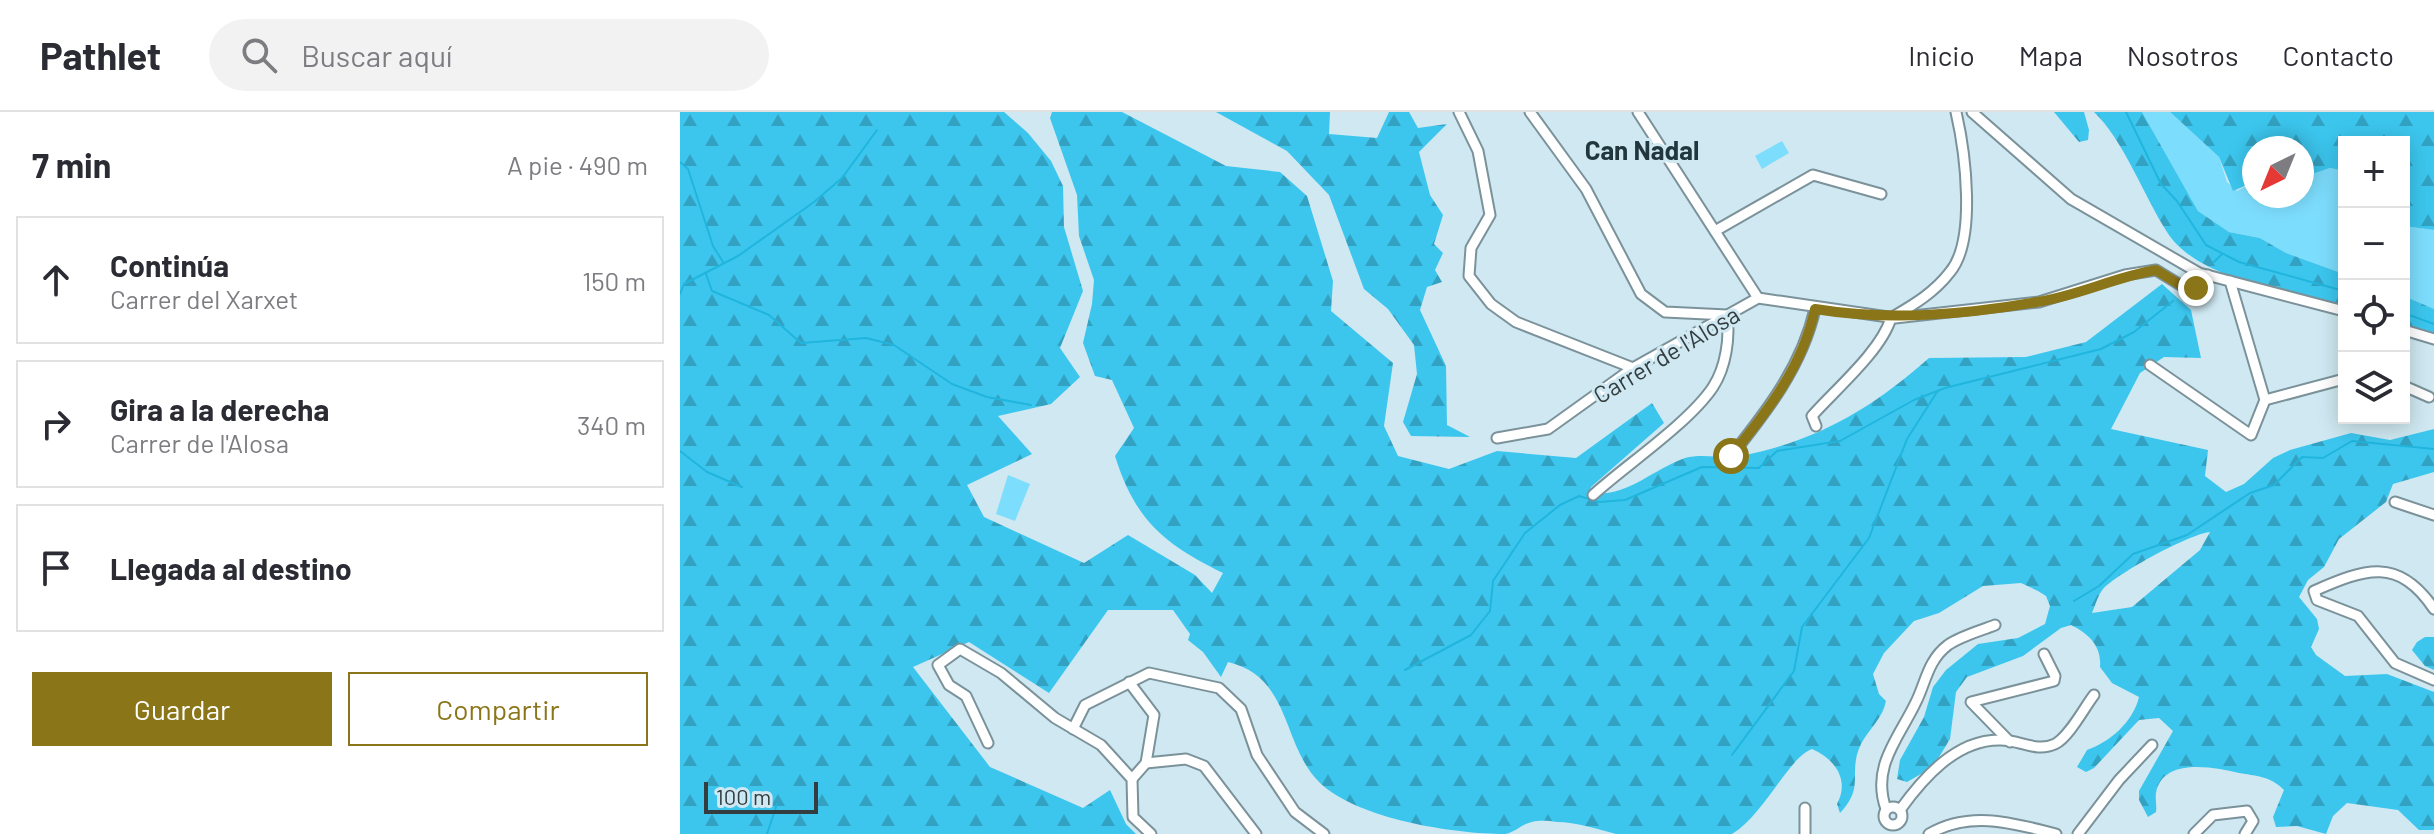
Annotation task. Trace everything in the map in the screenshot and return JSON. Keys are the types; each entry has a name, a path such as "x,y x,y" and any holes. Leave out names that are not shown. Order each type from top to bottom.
{"street":[{"path":"1459,112 1478,151 1490,215 1471,248 1469,276 1491,304 1516,322 1633,368"},
{"path":"1530,112 1586,189 1641,294 1665,312 1727,315 1726,353 1713,387 1682,419 1593,495"},
{"path":"1638,112 1758,298"},
{"path":"1816,426 1812,416 1877,345 1887,332 1891,318 1927,297 1953,269 1965,223 1967,177 1956,112"},
{"path":"1972,112 2071,199 2208,275 2338,309"},
{"path":"1715,231 1813,175 1881,194"},
{"name":"Carrer de l'Alosa","path":"1497,438 1548,429 1633,368 1758,298 1815,309 1891,318 2039,302 2125,275 2156,270 2187,289 2196,288 2208,275"},
{"path":"2150,365 2251,435 2265,400 2230,281"},
{"path":"1731,456 1772,405 1810,331 1815,309"},
{"path":"2410,333 2434,339"},
{"path":"2265,400 2338,381"},
{"path":"2410,389 2429,397"},
{"path":"2395,502 2434,515"},
{"path":"2434,609 2418,585 2394,572 2347,576 2314,591 2317,600 2358,616 2395,663 2434,680"},
{"path":"1902,834 1884,820 1883,765 1895,735 1916,704 1925,672 1947,646 1995,625"},
{"path":"988,743 966,696 949,685 938,665 960,649 1001,673 1073,729 1101,745 1132,779 1133,817 1151,834"},
{"path":"2010,742 1971,702 2054,681 2055,676 2044,654"},
{"path":"1073,729 1085,705 1149,673 1219,688 1241,709 1257,755 1295,812 1324,834"},
{"path":"1129,682 1154,715 1146,763 1132,779"},
{"path":"1900,810 1942,762 1964,749 1999,740 2037,748 2056,743 2094,695"},
{"path":"2078,834 2119,780 2152,745"},
{"path":"1146,763 1186,759 1204,766 1256,834"},
{"path":"1886,809 1895,807 1900,810 1902,818 1894,825"},
{"path":"1805,808 1805,834"},
{"path":"2194,834 2213,815 2247,811 2253,821 2245,834"},
{"path":"1929,834 1970,818 2021,825 2056,834"}],"shaded area":[{"path":"2142,112 2170,112 2219,157 2227,182 2237,191 2242,188 2242,208 2314,208 2314,173 2330,168 2338,170 2338,272 2286,253 2260,238 2229,232 2198,211"},
{"path":"1782,141 1789,153 1762,169 1755,156"},
{"path":"2410,227 2434,230 2434,309 2410,299"},
{"path":"1008,475 1030,484 1015,521 996,514"}],"green space":[{"path":"680,112 1004,112 1028,133 1051,161 1063,186 1064,227 1083,291 1060,348 1080,377 1051,404 998,416 1032,454 967,485 984,517 1084,563 1128,535 1195,575 1212,593 1223,573 1184,551 1154,528 1132,497 1115,456 1134,428 1112,380 1095,376 1083,343 1094,280 1079,236 1077,195 1050,118 1052,112 1122,112 1226,166 1280,172 1307,196 1333,281 1331,311 1393,363 1384,426 1398,456 1449,469 1497,451 1576,458 1652,403 1664,423 1591,487 1590,493 1616,491 1685,458 1741,456 1769,450 1819,432 1886,393 1929,358 2026,357 2086,342 2162,284 2191,310 2201,358 2164,357 2140,373 2111,429 2208,450 2205,476 2226,492 2244,484 2273,458 2290,450 2351,433 2390,440 2434,429 2434,472 2393,484 2386,502 2339,539 2324,567 2308,580 2299,597 2317,619 2319,629 2311,647 2316,655 2345,676 2387,674 2434,692 2434,830 2419,830 2398,810 2347,803 2333,816 2326,834 2297,826 2276,827 2273,817 2284,790 2279,785 2257,776 2204,767 2179,769 2161,781 2156,793 2156,812 2148,817 2139,800 2139,791 2173,731 2159,718 2139,720 2094,768 2086,772 2077,767 2087,750 2104,742 2126,723 2139,697 2112,683 2100,667 2099,653 2093,641 2071,625 2061,628 2023,656 1967,677 1956,692 1950,739 1933,767 1907,782 1897,779 1900,760 1924,717 1933,687 1946,670 1978,644 2018,638 2045,624 2050,606 2046,596 2021,583 1983,586 1939,613 1914,621 1884,653 1873,674 1879,694 1886,701 1879,718 1861,744 1855,763 1852,795 1840,813 1837,804 1842,787 1838,771 1827,758 1812,749 1794,763 1755,814 1732,834 1616,834 1579,824 1541,821 1528,823 1505,834 1484,833 1434,827 1382,815 1337,796 1320,783 1307,768 1275,697 1264,682 1249,670 1228,662 1221,677 1203,652 1188,640 1190,634 1173,610 1108,610 1049,693 969,642 913,667 990,767 1083,808 1110,790 1126,824 1136,834 680,834","holes":["2210,532 2200,550 2132,607 2092,613 2098,597 2111,582 2154,555"]},
{"path":"1216,112 1330,112 1329,134 1377,138 1389,112 1409,112 1418,128 1447,124 1419,152 1430,195 1443,215 1434,244 1443,253 1435,270 1442,282 1427,287 1420,310 1446,366 1447,425 1470,437 1411,436 1403,422 1417,374 1414,345 1388,309 1364,289 1329,195 1287,151"},
{"path":"2054,112 2084,112 2089,130 2088,140 2079,142"},
{"path":"2094,112 2142,112 2198,211 2229,232 2260,238 2286,253 2338,272 2338,305 2248,282 2200,262 2181,249 2167,232 2105,124"},
{"path":"2170,112 2434,112 2434,230 2410,227 2410,136 2338,136 2338,170 2330,168 2314,173 2314,136 2242,136 2242,187 2233,191 2219,157"},
{"path":"2410,299 2434,309 2434,336 2410,328"},
{"path":"2425,637 2434,637 2434,670 2425,666 2412,650"}],"waterway":[{"path":"2126,112 2161,184 2177,201 2206,245 2239,262 2338,289"},
{"path":"680,294 684,284 738,256 814,202 842,178 877,130"},
{"path":"680,162 688,169 713,246 723,262"},
{"path":"2214,262 2222,254"},
{"path":"706,274 712,291 769,315 801,343 866,338 894,345 952,384 987,397 1031,405"},
{"path":"1405,670 1471,635 1490,611 1493,581 1525,533 1560,505 1579,496 1599,502 1625,500 1702,467 1759,468 1777,451 1840,441 1914,400 1945,388 2101,349 2134,332 2173,301"},
{"path":"2410,315 2434,324"},
{"path":"1732,755 1794,671 1802,627 1869,538 1907,439 1937,392"},
{"path":"2074,601 2099,586 2133,554 2187,535 2250,493 2274,485 2302,457 2323,458 2352,441 2434,449"},
{"path":"680,451 707,472 742,487"},
{"path":"767,834 777,804"}],"district":[{"name":"Can Nadal","path":"1642,149"}],"route":[{"path":"1731,456 1772,405 1810,331 1815,309 1895,318 2039,302 2125,275 2156,270 2187,289 2196,288"}]}
